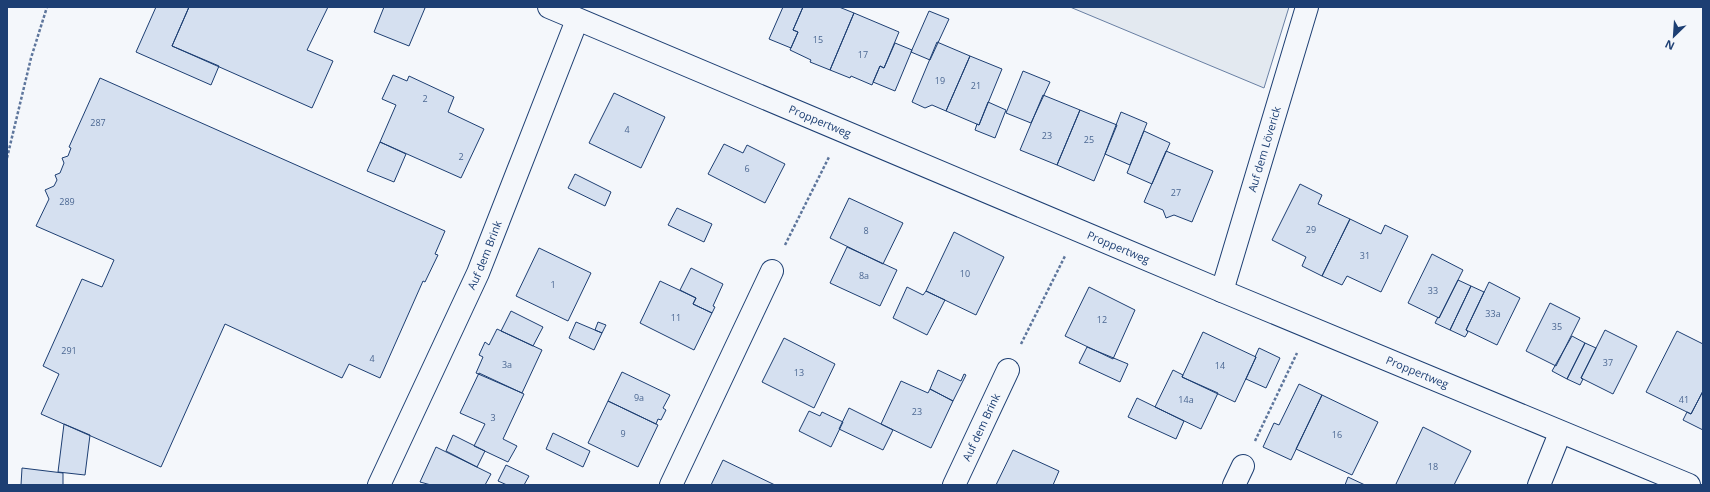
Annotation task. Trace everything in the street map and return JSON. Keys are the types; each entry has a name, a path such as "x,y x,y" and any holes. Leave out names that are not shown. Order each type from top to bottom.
{"street":[{"name":"Proppertweg","path":"549,7 1560,433 1689,485"},
{"name":"Auf dem Löverick","path":"1222,291 1308,7"},
{"name":"Auf dem Brink","path":"379,485 478,273 578,20"},
{"path":"671,485 772,271"},
{"name":"Auf dem Brink","path":"954,485 1008,370"},
{"path":"1539,485 1560,433"}],"path":[{"path":"7,158 31,58 47,7"},
{"path":"772,271 842,130"},
{"path":"1008,370 1078,230"},
{"path":"1238,476 1310,328"}],"shaded area":[{"path":"1070,7 1289,7 1264,88"}],"building":[{"path":"156,7 189,7 172,46 219,66 211,85 136,52"},
{"path":"189,7 328,7 307,50 333,61 312,108 172,46"},
{"path":"384,7 425,8 409,46 374,32"},
{"path":"783,7 803,7 793,30 798,32 791,48 769,39"},
{"path":"803,7 839,7 854,13 830,70 810,62 811,60 790,50 798,32 793,30"},
{"path":"929,11 949,19 930,60 911,52"},
{"path":"854,13 899,32 884,68 880,66 872,85 851,76 850,78 830,70"},
{"path":"937,42 970,56 946,111 932,105 925,108 912,102"},
{"path":"895,43 912,50 895,91 873,82 880,66 884,68"},
{"path":"970,56 1002,69 979,125 946,111"},
{"path":"1023,71 1050,82 1031,123 1006,113"},
{"path":"393,75 407,81 409,76 454,97 448,112 484,129 461,178 380,142 396,105 382,99"},
{"path":"100,78 445,231 435,254 438,255 425,282 423,281 380,378 349,364 342,378 225,324 161,467 41,414 59,374 43,366 82,279 102,287 114,260 36,226 49,199 45,190 54,186 57,180 55,175 60,173 64,163 62,158 68,156 71,148 69,147"},
{"path":"614,93 665,117 641,168 589,143"},
{"path":"1043,95 1080,110 1057,165 1020,150"},
{"path":"988,102 1006,110 995,138 975,130 977,124 979,125"},
{"path":"1080,110 1117,125 1094,181 1057,165"},
{"path":"1121,112 1147,123 1130,165 1105,154"},
{"path":"1144,131 1170,143 1152,184 1127,173"},
{"path":"380,142 406,154 394,182 367,171"},
{"path":"724,144 743,153 747,145 785,164 765,203 708,174"},
{"path":"1166,151 1213,171 1192,222 1174,215 1166,218 1163,210 1144,202"},
{"path":"575,174 611,192 605,206 568,188"},
{"path":"1300,184 1322,195 1318,204 1350,219 1322,276 1302,266 1306,257 1272,240"},
{"path":"849,198 903,223 883,264 830,238"},
{"path":"677,208 712,224 704,242 668,225"},
{"path":"1350,219 1381,234 1385,225 1408,236 1381,292 1347,276 1342,285 1322,276"},
{"path":"954,232 1004,257 976,315 926,291"},
{"path":"847,247 897,270 880,306 830,283"},
{"path":"539,248 591,273 568,321 516,296"},
{"path":"1432,254 1463,270 1439,318 1408,303"},
{"path":"691,268 723,284 713,306 715,307 712,313 693,304 696,298 680,290"},
{"path":"1458,280 1471,286 1450,330 1435,323"},
{"path":"660,281 696,298 693,304 712,313 694,350 640,323"},
{"path":"1489,282 1520,298 1497,345 1466,330"},
{"path":"1471,286 1484,292 1466,330 1468,332 1465,337 1450,330"},
{"path":"907,287 923,295 926,291 945,300 927,335 893,318"},
{"path":"1089,287 1135,310 1113,359 1065,336"},
{"path":"1550,303 1580,318 1556,366 1526,351"},
{"path":"511,311 543,327 533,346 501,331"},
{"path":"576,322 602,333 594,350 569,338"},
{"path":"598,322 606,325 602,333 595,330"},
{"path":"497,329 542,350 522,393 476,373 483,357 479,355 485,342 489,345"},
{"path":"1605,330 1637,346 1613,394 1581,378"},
{"path":"1677,331 1703,344 1703,391 1691,414 1646,392"},
{"path":"1203,332 1256,357 1235,402 1182,377"},
{"path":"1572,336 1585,343 1567,379 1552,371"},
{"path":"784,338 835,364 814,408 762,382"},
{"path":"1585,343 1596,348 1581,378 1583,379 1580,385 1567,379"},
{"path":"1087,347 1128,364 1120,382 1079,363"},
{"path":"1259,348 1280,358 1266,388 1246,379"},
{"path":"938,370 961,381 964,374 966,375 953,401 930,389"},
{"path":"1173,370 1183,375 1182,377 1218,393 1201,429 1155,407"},
{"path":"622,372 670,395 663,408 666,410 661,420 658,419 656,424 608,401"},
{"path":"479,373 524,394 503,439 517,446 508,462 474,446 485,424 460,413"},
{"path":"901,381 928,393 930,389 953,401 931,448 881,424"},
{"path":"1299,384 1322,395 1291,460 1263,447 1274,423 1279,425"},
{"path":"1703,391 1703,430 1683,420 1687,412 1691,414"},
{"path":"1322,395 1378,422 1352,475 1296,449"},
{"path":"1137,398 1184,421 1176,439 1128,417"},
{"path":"608,401 658,425 638,467 588,443"},
{"path":"849,408 893,430 883,450 839,429"},
{"path":"809,411 820,416 822,412 843,422 831,447 799,431"},
{"path":"64,424 90,435 85,475 58,472"},
{"path":"1423,427 1471,451 1454,485 1396,484"},
{"path":"553,433 590,451 583,467 546,449"},
{"path":"453,435 485,451 477,467 446,451"},
{"path":"436,447 491,474 485,485 431,485 420,482"},
{"path":"1013,450 1059,471 1053,485 996,485"},
{"path":"723,460 775,485 711,485"},
{"path":"506,465 529,476 524,485 507,485 498,481"},
{"path":"22,468 63,473 63,485 21,485"},
{"path":"1348,477 1365,485 1345,485"}]}
